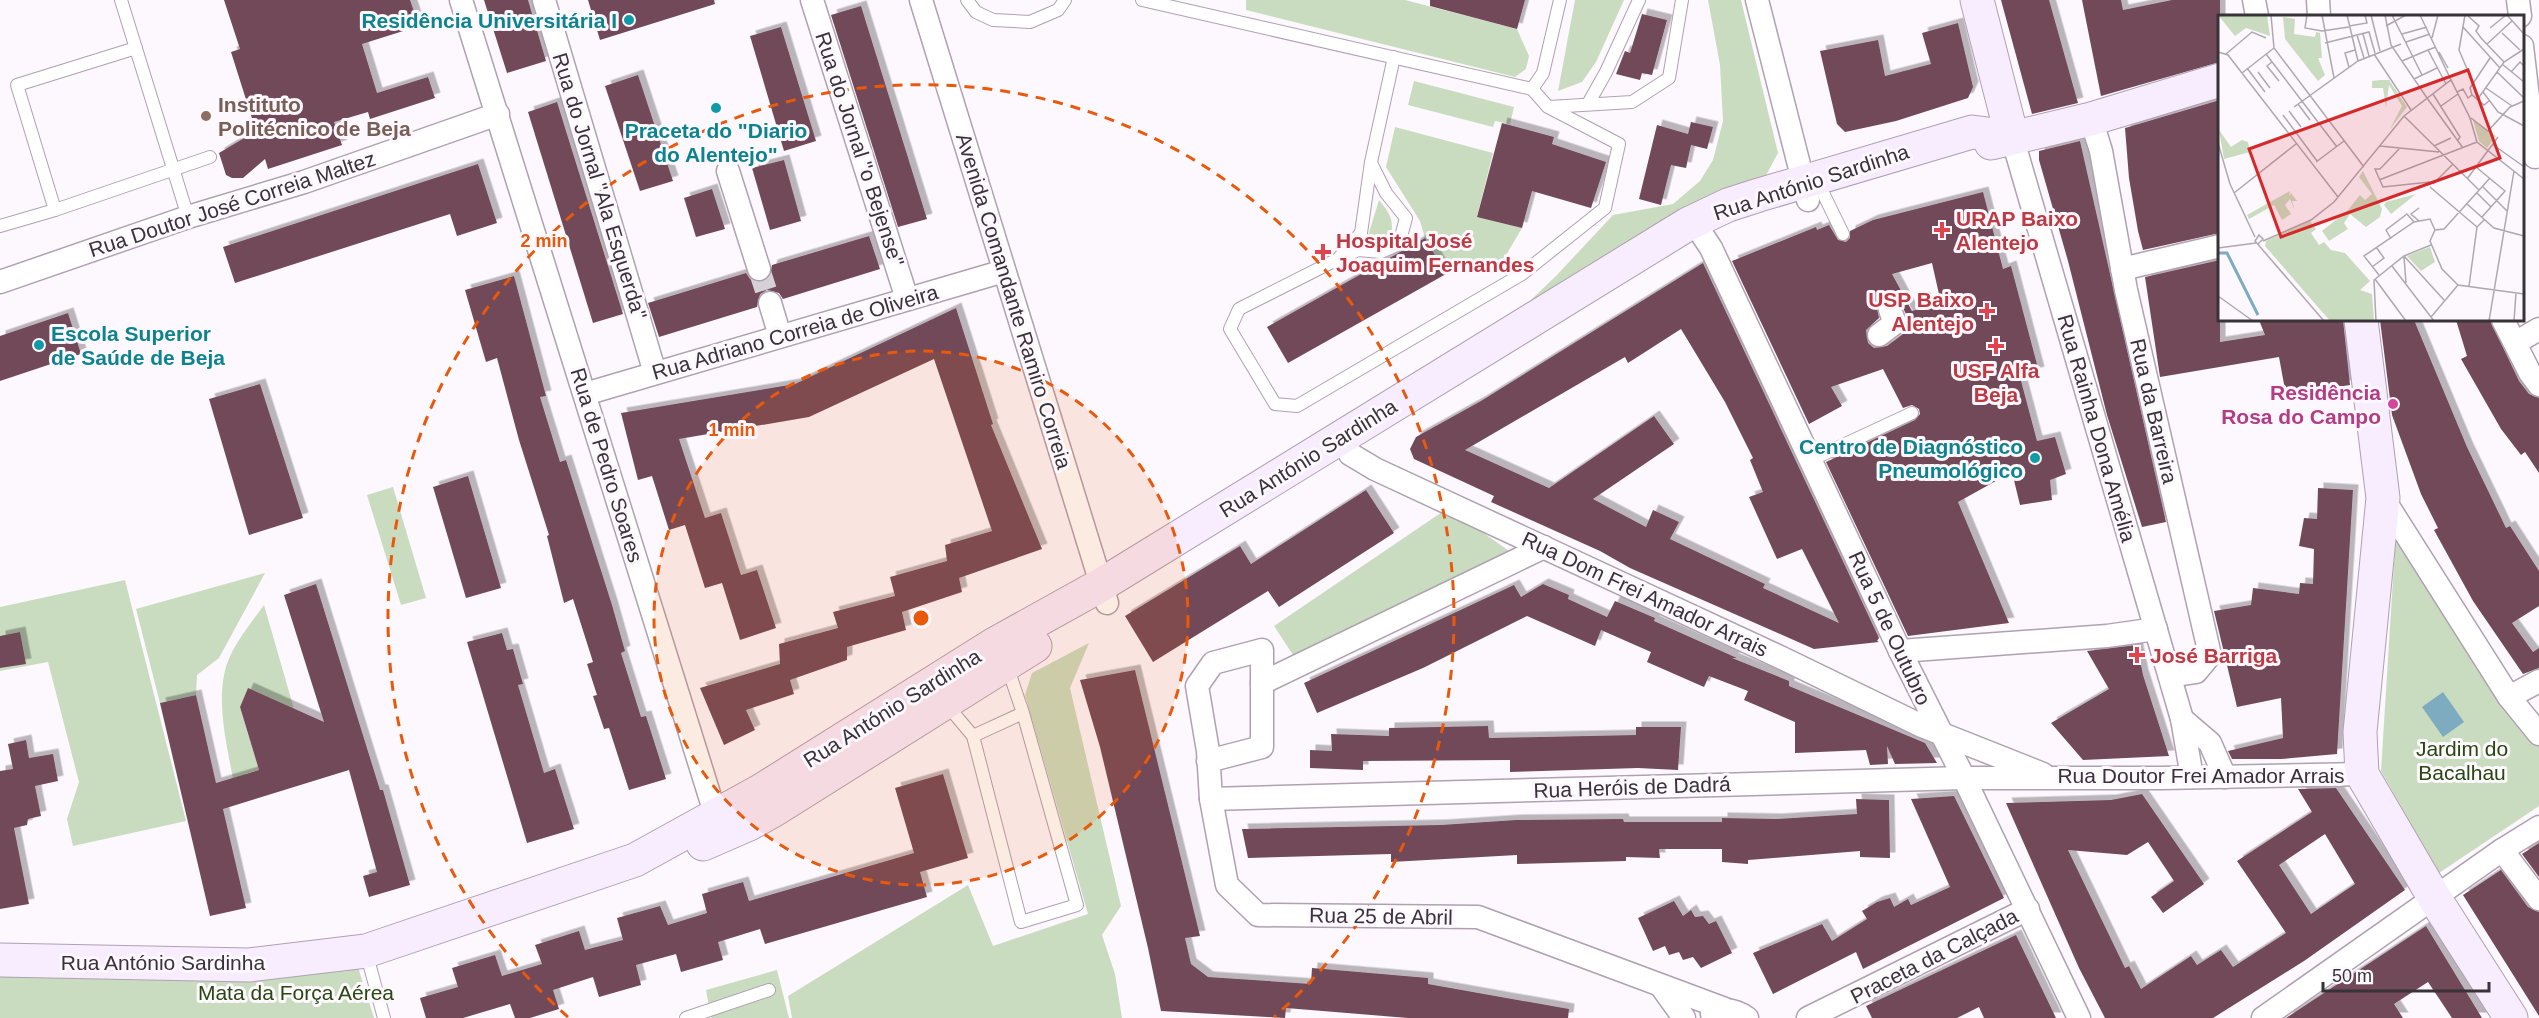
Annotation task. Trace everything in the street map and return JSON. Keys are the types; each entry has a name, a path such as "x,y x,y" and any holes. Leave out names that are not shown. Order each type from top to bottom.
{"main road":[{"path":"1977,0 2012,137"},
{"name":"Rua António Sardinha","path":"0,960 249,965 366,951 635,860 762,790 993,645 1104,594 1350,454 1703,236 1972,132 2012,137 2091,119 2218,81"},
{"name":"Rua António Sardinha","path":"635,860 675,855 749,824 945,703 1006,664 1104,594 1688,224 1728,205 1812,192"},
{"path":"2361,321 2383,498 2360,732 2362,774 2435,899 2511,1018"}],"street":[{"name":"Rua de Pedro Soares","path":"461,0 716,816"},
{"name":"Rua do Jornal \"Ala Esquerda\"","path":"544,0 655,373"},
{"name":"Rua do Jornal \"o Bejense\"","path":"812,0 907,299"},
{"name":"Avenida Comandante Ramiro Correia","path":"921,0 1104,594"},
{"path":"1757,0 1812,192"},
{"path":"2254,0 2257,15"},
{"path":"2318,0 2319,15"},
{"path":"2518,0 2520,15"},
{"path":"2524,59 2532,159"},
{"name":"Rua Doutor José Correia Maltez","path":"0,282 188,217 304,182 498,114"},
{"name":"Rua da Barreira","path":"2091,119 2101,152 2122,269 2210,655 2196,672 2170,676"},
{"name":"Rua Rainha Dona Amélia","path":"2012,137 2170,676 2182,719 2192,777"},
{"path":"728,171 759,269"},
{"name":"Rua 5 de Outubro","path":"1703,236 1711,248 1900,651 2028,909 2079,1018"},
{"path":"2122,269 2218,246"},
{"name":"Rua Adriano Correia de Oliveira","path":"585,394 1004,271"},
{"path":"770,303 780,336"},
{"path":"1879,335 1895,323 1890,310"},
{"path":"2503,321 2530,373 2539,385"},
{"path":"2514,343 2539,328"},
{"name":"Rua Dom Frei Amador Arrais","path":"1350,454 1375,469 1940,733"},
{"path":"2383,498 2508,697 2539,734"},
{"path":"1262,683 1544,548"},
{"path":"1900,651 2106,636 2156,629"},
{"name":"Rua 25 de Abril","path":"1208,761 1262,747 1262,650 1213,663 1197,686 1211,800 1227,885 1258,915 1478,917 1661,986 1716,1014"},
{"path":"2508,697 2539,681"},
{"path":"2182,719 2210,743 2225,777"},
{"name":"Rua Doutor Frei Amador Arrais","path":"1940,733 2053,778 2362,774"},
{"name":"Rua Heróis de Dadrá","path":"1211,800 1964,778 2053,778"},
{"path":"716,816 749,824"},
{"path":"2263,1018 2502,850 2539,827"},
{"path":"2502,850 2539,899"},
{"name":"Praceta da Calçada","path":"1808,1018 2028,909"},
{"path":"1661,986 1684,1018"},
{"path":"1716,1014 1736,1011 1747,1018"}],"lane":[{"path":"121,0 188,217"},
{"path":"967,0 976,12 993,20 1030,22 1058,10 1065,0"},
{"path":"1142,0 1532,89 1548,107 1619,144 1605,207 1522,274 1296,406 1275,404 1230,329 1239,309 1358,249 1381,252 1399,244 1406,218 1386,194 1371,162"},
{"path":"1532,89 1543,73 1560,0"},
{"path":"1588,104 1606,72 1639,0"},
{"path":"1548,107 1632,102 1669,78 1682,0"},
{"path":"55,210 17,84 136,48"},
{"path":"1338,260 1361,233 1371,162 1394,57"},
{"path":"0,226 55,210 210,157"},
{"path":"1812,192 1843,234"},
{"path":"1811,460 1912,412"},
{"path":"945,703 973,736 1021,922 1077,905 1023,713 1006,664"},
{"path":"973,736 1023,713"},
{"path":"366,951 384,1018"},
{"path":"686,1018 769,990"}],"green space":[{"path":"1246,0 1405,0 1517,29 1529,56 1526,69 1515,77 1246,10"},
{"path":"1575,0 1624,0 1596,62 1582,82 1558,91"},
{"path":"1708,0 1741,0 1778,153 1763,181 1512,318 1556,276 1613,215 1673,204 1700,181 1713,160 1723,121 1720,65"},
{"path":"1414,81 1514,107 1510,124 1495,121 1493,127 1408,105"},
{"path":"1395,127 1493,153 1477,216 1522,228 1505,257 1485,272 1446,274 1425,238 1420,221 1386,167"},
{"path":"1379,200 1388,213 1392,226 1391,237 1381,244 1372,242 1368,236"},
{"path":"393,487 426,598 401,605 367,495"},
{"path":"1448,508 1512,553 1295,658 1274,626"},
{"name":"Jardim do Bacalhau","path":"2396,531 2539,735 2539,806 2439,873 2381,771"},
{"path":"265,573 219,658 197,675 196,695 160,703 136,609"},
{"path":"125,580 186,821 73,846 67,819 79,782 48,662 0,671 0,607"},
{"path":"264,605 294,709 248,689 240,707 259,770 245,774 253,800 235,790 225,738 223,684 232,652"},
{"path":"1089,643 1070,688 1121,906 1102,935 1115,974 1122,1018 792,1018 788,996 968,885 993,946 1088,914 1025,695 1032,673"},
{"name":"Mata da Força Aérea","path":"357,964 374,1018 0,1018 0,971"},
{"path":"777,970 789,1018 711,1018 706,990"}],"water":[{"path":"2443,692 2464,722 2443,737 2422,707"}],"building":[{"name":"Instituto Politécnico de Beja","path":"224,0 410,0 419,26 362,44 377,93 428,77 435,98 370,119 368,112 334,122 342,145 268,169 265,159 243,178 232,178 226,175 219,153 256,131 231,52 240,49"},
{"path":"484,0 528,0 546,61 507,73"},
{"name":"Residência Universitária I","path":"588,0 714,0 715,4 600,40"},
{"path":"1430,0 1525,0 1517,29 1430,6"},
{"path":"2001,0 2049,0 2078,103 2032,114"},
{"path":"2082,0 2121,0 2123,10 2172,0 2220,0 2218,63 2101,96"},
{"path":"861,6 927,219 898,227 831,15"},
{"path":"1642,14 1667,20 1652,75 1642,73 1640,80 1616,74 1625,51 1630,53"},
{"path":"1958,23 1973,87 1968,98 1896,121 1845,132 1837,124 1820,51 1878,40 1885,76 1931,64 1922,33"},
{"path":"781,27 816,141 784,151 750,36"},
{"path":"638,75 673,181 640,191 605,86"},
{"path":"2218,101 2218,233 2143,250 2129,178 2125,128"},
{"path":"557,102 623,314 593,323 528,112"},
{"path":"1691,122 1713,127 1707,149 1691,145 1686,168 1671,165 1661,205 1639,199 1657,125 1688,134"},
{"path":"1502,123 1554,137 1552,144 1606,162 1591,208 1532,191 1522,228 1477,217"},
{"path":"2080,141 2166,522 2142,527 2107,415 2068,261 2039,160 2039,151"},
{"path":"784,160 801,221 770,230 752,168"},
{"path":"478,164 497,223 457,236 450,214 235,283 223,247"},
{"path":"712,189 725,229 696,237 684,198"},
{"path":"1983,192 2003,269 2011,266 2039,372 2020,377 2037,441 2055,437 2066,474 2050,480 2052,500 2020,505 2012,472 1958,502 2009,623 1908,636 1826,462 1915,420 1920,414 1919,409 1912,405 1903,408 1883,369 1831,387 1842,406 1809,424 1732,261 1816,227 1817,230 1829,225 1838,240 1846,242 1850,238 1850,231 1873,220","holes":["1932,263 1941,303 1912,311 1892,274","1886,297 1899,300 1908,318 1908,326 1903,334 1887,346 1874,348 1868,343 1866,330 1879,318 1877,307"]},
{"path":"869,236 880,269 783,299 779,293 767,290 760,294 757,307 659,337 648,303 746,273 750,279 762,282 769,278 772,265"},
{"path":"1425,238 1446,274 1288,363 1267,327"},
{"path":"2218,260 2220,342 2265,335 2259,321 2343,321 2350,385 2286,395 2279,357 2160,377 2145,277"},
{"path":"1703,263 1879,642 1814,649 1630,568 1600,551 1491,502 1494,496 1414,459 1410,449 1416,437 1481,401","holes":["1681,329 1725,402 1753,458 1750,460 1763,492 1749,497 1777,559 1802,549 1839,623 1763,588 1765,584 1670,539 1679,522 1653,510 1646,527 1593,499 1674,444 1654,416 1549,488 1465,450 1625,357 1628,363"]},
{"path":"514,276 546,396 540,397 560,462 566,460 612,605 625,651 621,653 641,717 646,716 666,779 629,790 609,728 604,729 593,696 597,695 587,664 593,662 573,599 564,603 547,536 549,535 519,440 497,358 486,362 465,290"},
{"path":"956,308 993,424 991,425 1042,549 959,578 962,592 902,612 906,630 847,647 847,660 790,680 794,694 746,710 755,730 724,745 700,688 780,664 779,644 838,628 833,612 895,596 890,577 947,561 945,545 992,531 934,359 809,417 679,439 705,518 721,513 741,575 757,570 776,628 740,640 722,583 705,588 685,525 669,530 652,476 638,480 621,413 795,384"},
{"name":"Escola Superior de Saúde de Beja","path":"68,313 81,354 0,381 0,336"},
{"path":"2380,321 2414,321 2467,447 2506,528 2510,526 2539,571 2539,606 2512,623 2533,652 2539,648 2539,668 2523,674 2473,601 2434,530 2438,528 2421,494 2392,415"},
{"path":"2456,321 2490,321 2519,381 2529,394 2539,398 2539,473 2525,452 2521,455 2501,429 2461,359 2467,356"},
{"path":"260,384 303,518 249,535 209,399"},
{"path":"468,476 501,588 466,598 433,487"},
{"path":"2318,488 2353,490 2337,754 2281,759 2232,759 2228,751 2283,738 2281,698 2237,707 2214,611 2251,605 2253,588 2299,594 2300,583 2313,584 2314,549 2299,546 2304,518 2317,519"},
{"path":"1366,490 1394,533 1279,607 1268,591 1153,662 1125,616 1240,546 1251,564"},
{"path":"316,584 380,790 383,790 410,885 369,897 363,876 377,872 349,770 223,809 246,908 210,916 160,703 196,695 216,783 259,770 240,707 248,688 324,722 284,595"},
{"path":"1543,584 1569,595 1568,599 1607,617 1615,601 1655,618 1654,621 1737,658 1732,658 1789,681 1789,686 1925,743 1937,763 1895,764 1887,746 1888,764 1870,765 1866,750 1795,753 1795,722 1744,700 1748,691 1709,676 1704,687 1647,662 1651,652 1601,630 1595,646 1527,616 1423,668 1317,713 1304,683 1514,585 1521,597"},
{"path":"20,632 26,664 0,668 0,636"},
{"path":"502,633 507,650 513,649 523,684 518,685 544,773 555,769 574,829 527,843 467,642"},
{"path":"2137,645 2143,675 2169,756 2083,760 2051,723 2109,689 2087,651"},
{"path":"1135,670 1200,936 1185,938 1191,964 1208,977 1311,984 1312,968 1428,978 1428,984 1569,1009 1568,1018 1408,1018 1286,1008 1285,1018 1161,1011 1100,747 1080,680"},
{"path":"1488,726 1489,738 1636,735 1636,727 1681,727 1678,770 1638,768 1510,772 1510,760 1363,761 1363,770 1310,768 1310,750 1332,751 1331,734 1389,736 1389,728"},
{"path":"26,740 29,758 53,754 58,781 35,786 41,816 28,819 27,825 14,828 29,904 0,909 0,771 13,769 8,744"},
{"path":"943,774 968,858 920,872 927,897 765,944 760,929 718,942 723,960 681,972 676,954 636,965 641,985 599,997 593,977 553,990 559,1009 530,1018 515,1018 510,1004 463,1018 426,1018 420,998 458,987 452,968 495,955 502,976 542,964 535,945 579,931 585,950 623,940 617,918 660,906 668,925 707,913 702,894 743,882 749,901 914,853 895,788"},
{"path":"2336,788 2405,890 2304,961 2213,1018 2105,1018 2079,968 2006,803 2111,800 2142,794 2204,884 2163,913 2151,897 2174,881 2148,842 2127,855 2068,850 2125,968 2129,966 2141,989 2191,956 2197,965 2221,950 2233,967 2286,933 2237,861 2312,812 2298,789","holes":["2325,834 2355,884 2311,914 2279,865"]},
{"path":"1954,796 2004,898 1863,969 1856,952 1773,994 1753,953 1822,924 1832,941 1867,919 1862,911 1877,902 1890,898 1894,907 1908,899 1911,905 1950,887 1911,799"},
{"path":"1856,799 1889,800 1890,858 1860,857 1860,851 1748,860 1748,864 1722,862 1722,849 1659,849 1660,858 1626,857 1626,861 1517,864 1517,855 1391,862 1391,854 1248,858 1242,829 1441,825 1516,820 1623,819 1624,822 1722,822 1722,818 1777,819 1857,814"},
{"path":"2539,843 2539,877 2522,854"},
{"path":"2501,870 2528,907 2539,912 2539,1016 2463,895"},
{"path":"1674,901 1683,916 1691,910 1695,917 1703,916 1709,924 1716,921 1732,953 1701,968 1693,957 1683,960 1679,952 1669,955 1665,946 1653,951 1638,918"},
{"path":"2426,926 2482,1018 2452,1018 2428,982 2394,1004 2403,1018 2286,1018"},
{"path":"2016,935 2056,1018 1984,1018 1979,1007 1957,1018 1872,1018 1866,1006"}],"tunnel":[{"path":"759,269 770,303"}],"place":[{"name":"Residência Universitária I","path":"629,20"},
{"name":"Praceta do \"Diario do Alentejo\"","path":"716,108"},
{"name":"Instituto Politécnico de Beja","path":"206,116"},
{"name":"URAP Baixo Alentejo","path":"1942,230"},
{"name":"Hospital José Joaquim Fernandes","path":"1323,252"},
{"name":"USP Baixo Alentejo","path":"1987,311"},
{"name":"Escola Superior de Saúde de Beja","path":"39,345"},
{"name":"USF Alfa Beja","path":"1996,346"},
{"name":"Residência Rosa do Campo","path":"2393,404"},
{"name":"Centro de Diagnóstico Pneumológico","path":"2035,458"},
{"name":"José Barriga","path":"2137,655"}]}
